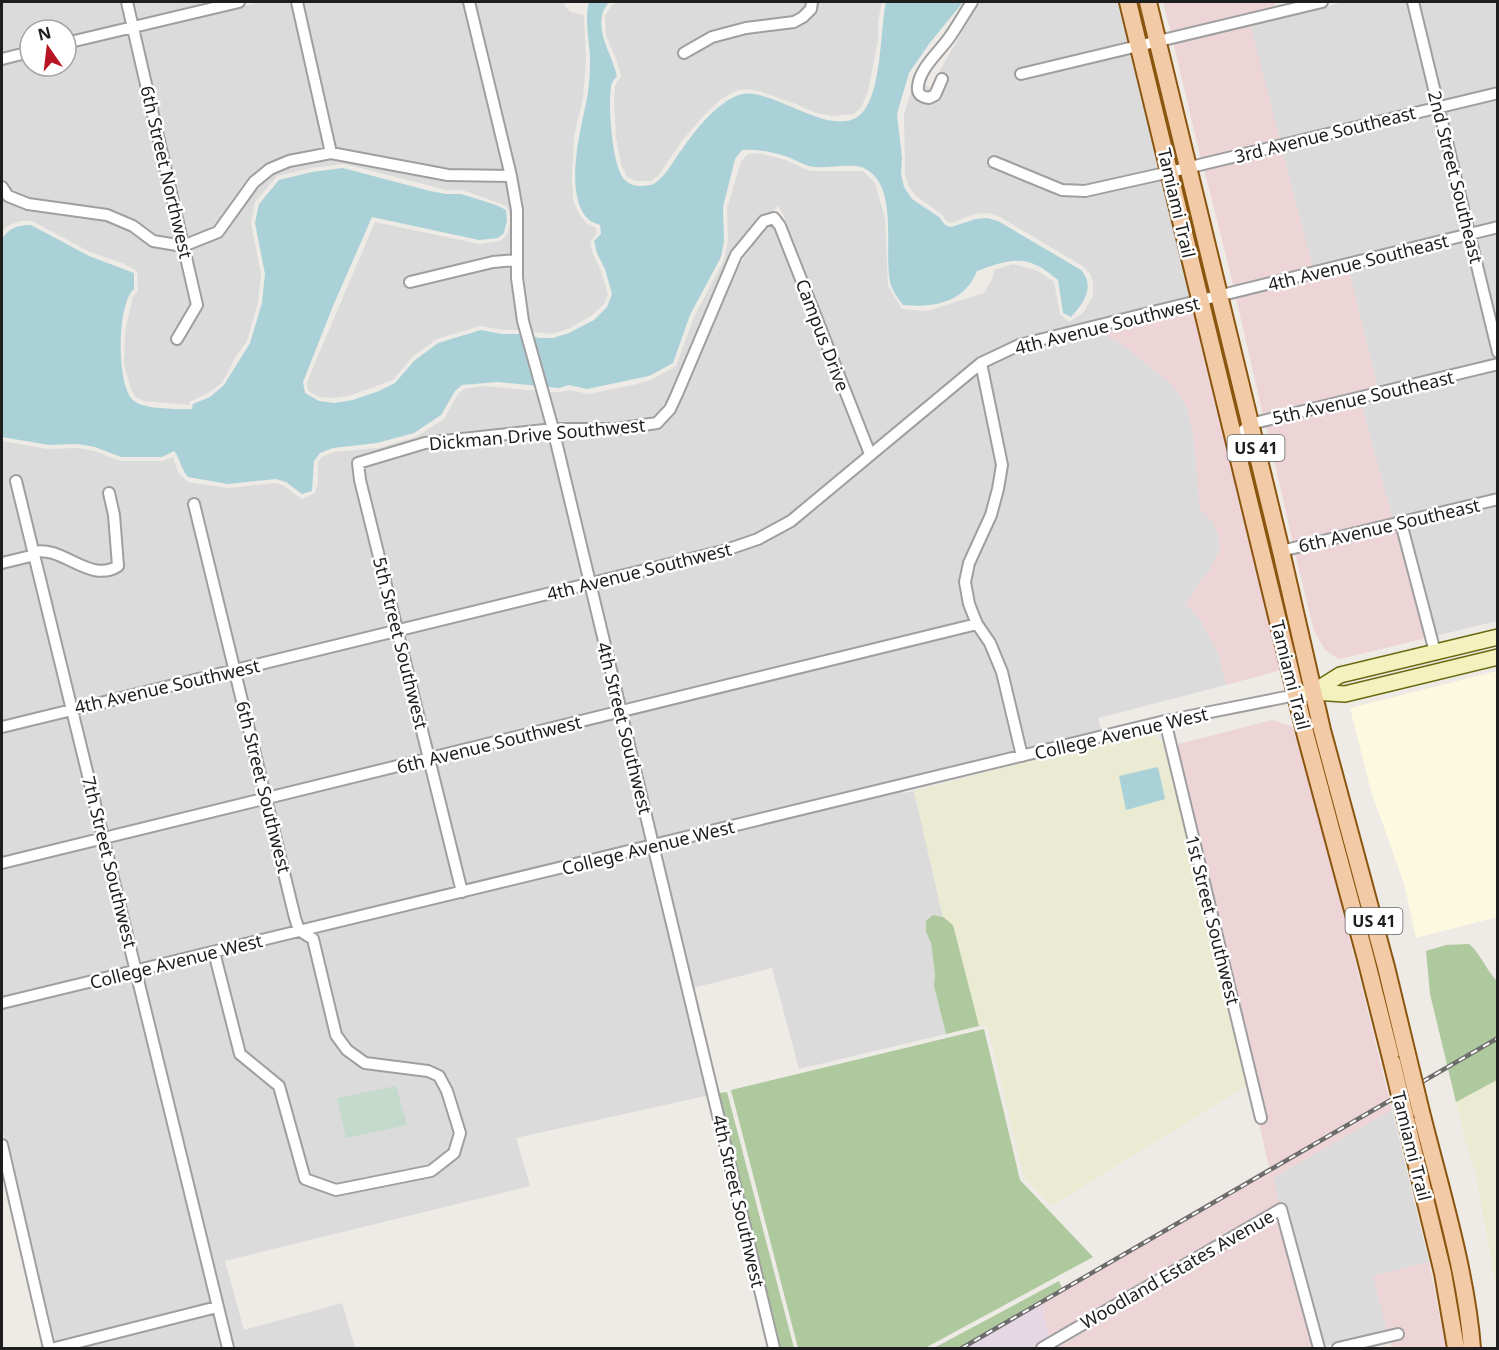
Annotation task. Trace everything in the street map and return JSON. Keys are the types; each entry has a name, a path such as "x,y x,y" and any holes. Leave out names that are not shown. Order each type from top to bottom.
{"main road":[{"name":"Tamiami Trail","path":"1128,2 1296,695 1392,1062 1443,1273 1456,1348"},
{"name":"Tamiami Trail","path":"1148,2 1313,692 1407,1054 1458,1262 1472,1348"},
{"path":"1257,535 1274,551 1281,551"},
{"path":"1313,692 1340,675 1497,637"},
{"path":"1296,695 1313,692 1345,694 1497,657"}],"street":[{"name":"6th Street Northwest","path":"127,2 197,305 177,339"},
{"path":"78,41 239,2"},
{"path":"297,2 331,153"},
{"name":"4th Street Southwest","path":"469,2 517,210 517,278 523,321 553,429 774,1348"},
{"path":"684,53 712,37 746,28 794,22 811,9 812,2"},
{"path":"942,79 930,98 918,93 918,86 927,67 950,38 972,2"},
{"path":"1021,74 1157,41 1280,6 1322,2"},
{"name":"2nd Street Southeast","path":"1413,2 1497,352"},
{"path":"2,59 18,55"},
{"name":"3rd Avenue Southeast","path":"994,162 1062,190 1084,191 1497,93"},
{"path":"2,187 8,196 28,204 107,215 133,226 153,241 183,246 218,232 254,182 270,169 289,161 331,153 448,175 511,176"},
{"name":"Dickman Drive Southwest","path":"358,463 425,442 553,429 616,429 657,423 670,409 736,255 764,221 774,218"},
{"name":"Campus Drive","path":"774,218 780,226 870,454"},
{"name":"4th Avenue Southeast","path":"1219,297 1497,227"},
{"path":"410,282 493,262 517,260"},
{"name":"4th Avenue Southwest","path":"2,727 590,584 758,539 791,521 981,363 1019,345 1219,297"},
{"path":"981,363 1002,465 991,515 969,563 965,582 969,604 977,624 990,643 1002,672 1022,756"},
{"name":"5th Avenue Southeast","path":"1234,440 1250,424 1497,364"},
{"name":"5th Street Southwest","path":"358,463 360,480 462,892"},
{"name":"7th Street Southwest","path":"16,481 228,1348"},
{"path":"2,563 46,551 81,566 101,571 112,570 118,566 114,515 109,493"},
{"name":"6th Avenue Southeast","path":"1281,551 1497,500"},
{"name":"6th Street Southwest","path":"194,504 299,930"},
{"path":"1401,523 1435,652"},
{"name":"6th Avenue Southwest","path":"2,863 977,624"},
{"name":"College Avenue West","path":"2,1003 1022,756 1165,722 1296,695"},
{"name":"1st Street Southwest","path":"1165,722 1261,1118"},
{"path":"214,952 240,1054 279,1086 305,1179 336,1190 431,1171 454,1153 460,1132 447,1091 439,1076 428,1071 365,1063 346,1050 336,1035 313,939 299,930"},
{"path":"2,1145 49,1348"},
{"name":"Woodland Estates Avenue","path":"1042,1348 1281,1209 1319,1348"},
{"path":"55,1348 217,1307"},
{"path":"1338,1348 1398,1334"}],"shaded area":[{"path":"2,2 122,2 128,24 78,35 78,18 18,18 18,50 2,54"},
{"path":"131,2 218,2 137,21"},
{"path":"261,2 292,2 325,148 288,156 267,165 251,179 215,228 186,239 139,31"},
{"path":"301,2 465,2 505,171 448,170 334,148"},
{"path":"474,2 564,2 571,12 584,15 586,61 583,99 574,136 573,200 586,223 596,228 597,233 590,242 608,294 604,304 591,316 568,329 552,334 531,332 527,320 521,260"},
{"path":"618,2 808,2 801,13 793,17 745,23 711,32 679,50 683,59 714,41 747,33 796,27 807,21 814,12 817,2 882,2 878,21 878,40 868,91 862,106 854,114 833,116 816,113 759,91 746,89 735,91 720,100 704,115 681,142 659,175 651,181 636,181 627,177 621,164 616,138 615,86 621,76 606,35 605,16 612,5"},
{"path":"979,2 1119,2 1129,43 1016,70 1019,80 1131,53 1160,169 1084,186 1063,185 991,155 988,164 1062,195 1086,196 1162,179 1190,298 1017,340 976,359 871,446 778,206 750,231 720,278 673,392 654,418 615,424 556,424 547,392 570,390 588,394 633,385 651,380 676,366 694,317 724,260 728,241 727,208 741,162 748,154 758,153 785,160 810,171 863,171 875,183 885,218 888,286 902,309 927,311 984,293 992,280 994,270 1013,264 1038,271 1054,282 1060,314 1069,322 1083,313 1093,296 1091,275 1084,267 1000,217 988,213 975,214 951,223 915,195 908,185 905,173 904,115 914,82 932,49 965,7 923,83 930,88"},
{"path":"1163,2 1274,2 1276,7 1171,33"},
{"path":"1344,2 1409,2 1433,103 1280,140 1250,26"},
{"path":"1418,2 1497,2 1497,88 1442,101"},
{"path":"1292,14 1292,16 1251,27 1280,140 1201,159 1173,42"},
{"path":"130,33 177,240 155,236 134,221 108,210 29,199 10,192 2,179 2,65 18,60 18,78 78,78 78,46"},
{"path":"1497,98 1497,222 1473,228 1444,110"},
{"path":"1435,112 1465,230 1313,268 1282,150"},
{"path":"1282,150 1313,268 1234,288 1204,169"},
{"path":"331,158 448,180 507,181 512,211 512,256 492,257 404,278 407,288 494,267 512,266 521,330 480,326 437,339 412,357 393,380 352,395 334,398 319,397 308,391 307,383 312,370 375,222 479,244 500,241 507,235 511,220 507,206 462,190 446,190 344,164 311,168 277,176 255,202 251,223 261,274 258,302 247,341 222,383 191,401 189,405 144,401 135,397 124,365 125,331 133,296 138,291 137,271 90,252 32,221 20,221 7,226 2,232 2,195 106,220 180,250 192,304 171,339 178,345 201,308 189,249 221,236 258,186 272,173 290,166"},
{"path":"776,221 864,452 788,516 756,534 721,546 593,577 559,434 617,434 661,426 728,284 757,237"},
{"path":"1497,233 1497,332 1476,238"},
{"path":"1467,240 1495,360 1378,388 1349,270"},
{"path":"1349,270 1378,388 1263,415 1236,298"},
{"path":"1193,308 1281,670 1226,685 1218,653 1200,619 1186,604 1200,581 1209,572 1220,548 1218,534 1212,521 1200,510 1194,440 1188,410 1170,383 1101,330"},
{"path":"1101,330 1170,383 1188,410 1194,440 1200,510 1212,521 1218,534 1220,548 1209,572 1200,581 1186,604 1200,619 1218,653 1226,685 1098,718 1102,732 1025,750 973,602 970,583 1007,466 1004,443 986,367 1020,350"},
{"path":"1497,370 1497,494 1393,520 1361,403"},
{"path":"978,372 998,464 986,513 965,560 971,620 624,705 596,587 760,543"},
{"path":"482,386 538,391 547,425 424,438 353,460 392,626 238,664 197,499 189,501 229,666 76,703 40,556 100,576 108,576 120,571 123,553 119,514 112,488 103,490 110,516 113,563 110,565 101,566 47,546 38,546 19,475 11,478 29,551 2,557 2,441 48,449 77,448 94,451 121,461 162,461 173,457 178,472 188,482 228,488 276,483 302,499 315,493 318,482 318,462 322,457 334,452 378,448 416,437 444,419 458,394 464,389"},
{"path":"1380,398 1361,403 1393,520 1293,543 1266,425"},
{"path":"550,435 584,580 401,624 364,479 363,467 426,448"},
{"path":"1497,505 1497,621 1435,636 1407,527"},
{"path":"1396,529 1426,638 1340,659 1325,650 1314,631 1295,553"},
{"path":"32,561 67,705 2,721 2,568"},
{"path":"587,590 616,707 432,752 404,634"},
{"path":"975,630 986,645 997,674 1016,752 657,839 627,715"},
{"path":"395,636 424,754 270,793 241,674"},
{"path":"1497,671 1497,917 1416,938 1404,884 1371,791 1350,708"},
{"path":"232,676 261,795 107,833 78,713"},
{"path":"70,715 98,835 2,858 2,732"},
{"path":"618,717 648,841 465,886 435,762"},
{"path":"1272,720 1291,726 1300,737 1392,1110 1273,1178 1279,1203 1049,1338 1041,1300 1269,1167 1259,1123 1266,1121 1175,745"},
{"path":"426,764 457,888 302,924 272,802"},
{"path":"903,790 904,793 914,791 943,917 933,915 926,932 931,943 935,974 934,986 946,1034 799,1069 772,968 693,988 660,849"},
{"path":"263,805 293,926 139,965 110,843"},
{"path":"101,845 130,967 2,998 2,869"},
{"path":"651,851 710,1095 516,1138 530,1186 225,1261 244,1330 342,1303 355,1348 233,1348 141,975 211,958 236,1055 275,1089 301,1180 335,1195 432,1175 465,1135 440,1071 428,1066 366,1058 349,1046 340,1033 312,932"},
{"path":"299,936 309,942 344,1054 427,1075 436,1080 443,1093 456,1132 450,1150 429,1166 336,1185 309,1175 283,1084 244,1051 219,956"},
{"path":"133,977 212,1304 53,1344 2,1127 2,1008"},
{"path":"1392,1110 1429,1262 1373,1276 1387,1331 1323,1347 1284,1203 1279,1203 1273,1178"},
{"path":"1278,1216 1314,1348 1052,1348"},
{"path":"1429,1262 1446,1348 1392,1348 1390,1341 1404,1338 1401,1329 1387,1331 1373,1276"},
{"path":"1041,1300 1049,1338 1031,1348 958,1348"},
{"path":"214,1313 223,1348 75,1348"}],"green space":[{"path":"1152,733 1166,745 1248,1085 1051,1206 1024,1177 988,1028 984,1025 979,1026 953,925 943,917 914,791 1104,741"},
{"path":"933,915 943,917 953,925 979,1026 946,1034 934,986 935,974 931,943 926,932 926,921"},
{"path":"1469,944 1497,981 1497,1080 1456,1102 1430,994 1426,951 1446,945"},
{"path":"984,1029 1020,1180 1093,1257 925,1348 798,1348 731,1090"},
{"path":"1497,1080 1497,1292 1475,1169 1456,1102"},
{"path":"396,1086 407,1125 346,1138 337,1098"},
{"path":"727,1092 794,1348 779,1348 719,1093"},
{"path":"1059,1281 1062,1288 958,1348 934,1348"}],"water":[{"path":"589,2 609,2 601,20 604,38 617,76 612,84 610,96 614,150 625,180 633,185 642,186 652,185 659,180 701,124 726,102 743,94 770,98 834,121 848,121 860,115 867,106 876,78 886,2 963,2 909,73 897,114 904,187 912,199 939,217 945,225 951,227 987,218 998,221 1081,270 1088,289 1080,307 1071,317 1063,313 1058,280 1046,270 1023,261 1000,263 977,271 964,290 947,301 915,306 903,305 891,285 886,205 883,190 875,177 860,167 814,167 777,154 760,150 742,150 735,159 723,207 724,241 721,257 690,315 673,363 649,376 587,389 569,385 559,388 498,382 462,385 455,391 441,415 414,433 377,443 333,448 320,453 314,461 312,491 302,494 286,482 276,479 228,484 188,477 174,451 162,457 121,457 95,447 77,444 49,445 2,437 2,239 14,228 22,226 31,225 89,256 134,273 134,289 128,297 124,310 121,362 127,391 133,400 145,406 192,409 193,404 210,397 224,385 250,343 262,303 265,274 255,223 259,204 279,180 312,172 343,168 430,191 461,194 506,210 507,220 504,233 498,238 479,240 372,217 303,382 305,393 319,401 334,403 353,400 379,391 395,383 414,361 438,343 481,330 553,338 569,333 594,320 607,307 612,294 594,241 601,234 600,225 588,219 581,208 575,179 589,82 587,16"},
{"path":"1158,767 1165,799 1126,810 1119,776"}],"railway":[{"path":"962,1348 1498,1038"}]}
